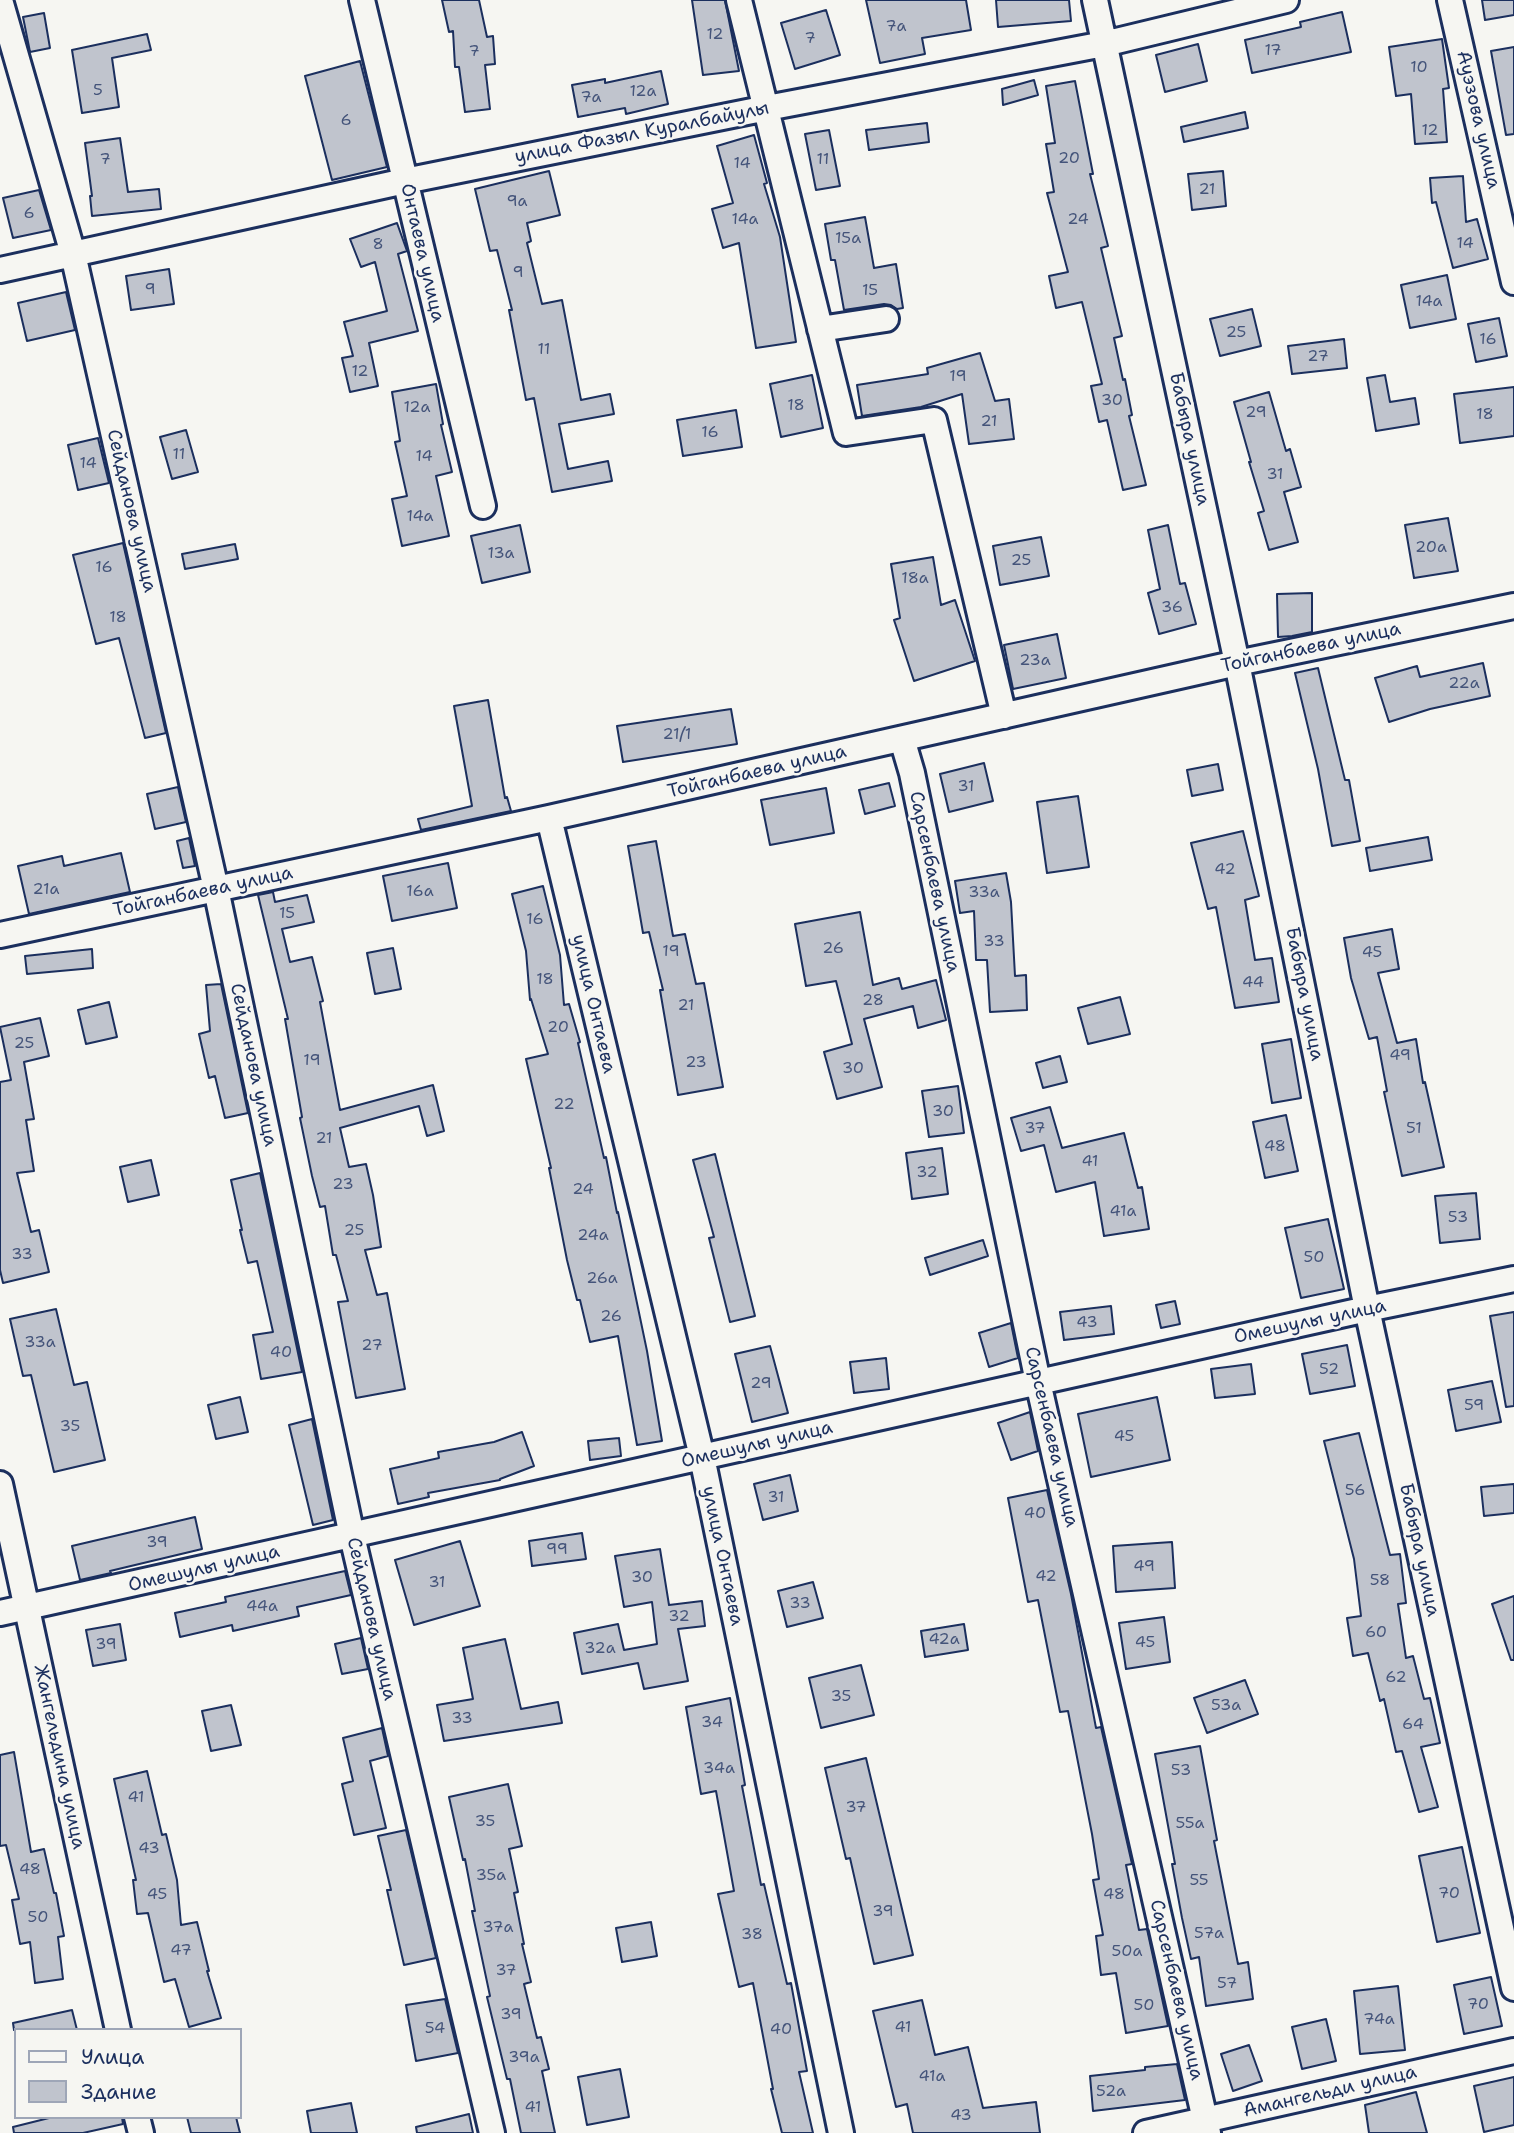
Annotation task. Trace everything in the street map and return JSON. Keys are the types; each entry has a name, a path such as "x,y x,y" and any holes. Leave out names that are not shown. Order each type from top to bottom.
{"street":[{"name":"Сейданова улица","path":"0,0 73,254 216,889 352,1536 492,2133"},
{"name":"Онтаева улица","path":"362,0 483,506"},
{"path":"739,0 846,433 934,420 1004,716"},
{"name":"Бабыра улица","path":"1095,0 1237,663 1367,1309 1514,1989"},
{"name":"улица Фазыл Куралбайулы","path":"0,270 405,181 1104,44 1286,0"},
{"name":"Ауэзова улица","path":"1450,0 1514,282"},
{"path":"820,329 886,319"},
{"name":"Тойганбаева улица","path":"0,935 549,818 1237,663 1514,606"},
{"name":"Сарсенбаева улица","path":"902,739 912,773 1038,1382 1206,2127"},
{"name":"улица Онтаева","path":"549,818 702,1457 841,2133"},
{"name":"Омешулы улица","path":"0,1613 1367,1309 1514,1279"},
{"name":"Жангельдина улица","path":"0,1484 118,2028"},
{"name":"Амангельди улица","path":"1146,2133 1206,2127 1514,2051"}],"building":[{"path":"442,0 479,0 487,37 493,36 495,64 485,65 490,109 465,112 459,67 455,67 453,31 449,32"},
{"path":"692,0 725,0 739,71 703,75"},
{"path":"866,0 966,0 971,30 922,38 925,54 880,63"},
{"path":"996,0 1069,0 1071,21 998,27"},
{"path":"1482,0 1514,0 1514,15 1485,20"},
{"path":"826,10 840,55 795,69 781,23"},
{"path":"1342,12 1351,52 1252,73 1245,40 1301,27 1300,22"},
{"path":"44,13 50,48 30,52 23,17"},
{"path":"147,34 151,50 112,58 119,107 82,113 72,50"},
{"path":"1442,39 1449,88 1443,89 1447,142 1415,144 1411,94 1396,96 1389,47"},
{"path":"1198,44 1207,81 1165,92 1156,55"},
{"path":"1514,47 1514,134 1506,135 1491,51"},
{"path":"360,61 387,167 332,180 305,76"},
{"path":"661,71 668,104 626,114 625,108 578,117 572,85 605,79 605,83"},
{"path":"1034,80 1038,95 1003,105 1002,89"},
{"path":"1075,81 1093,174 1090,174 1108,246 1101,248 1122,336 1114,338 1146,485 1123,490 1107,420 1099,422 1091,386 1102,384 1082,302 1056,308 1049,276 1068,272 1047,193 1054,192 1046,144 1055,143 1046,86"},
{"path":"1245,112 1248,128 1184,142 1181,127"},
{"path":"927,123 929,142 869,150 866,130"},
{"path":"829,130 840,186 816,190 805,134"},
{"path":"754,135 767,183 764,184 780,237 796,342 756,348 739,243 723,248 712,209 733,203 717,146"},
{"path":"120,138 128,192 159,189 161,209 92,216 85,143"},
{"path":"549,171 560,215 527,223 531,241 527,243 542,304 562,300 581,400 610,394 614,414 559,424 568,469 608,461 612,481 552,492 534,398 526,400 509,310 512,310 497,250 490,251 475,189"},
{"path":"1223,171 1226,206 1192,210 1188,174"},
{"path":"1463,176 1466,222 1477,219 1488,259 1453,268 1436,202 1432,203 1430,178"},
{"path":"39,190 51,230 13,238 3,198"},
{"path":"865,217 874,268 896,264 903,308 897,309 884,304 844,310 825,224"},
{"path":"397,223 407,251 398,254 418,331 369,343 378,386 350,392 342,358 353,356 344,322 387,311 375,262 361,267 350,239"},
{"path":"169,269 174,304 131,310 126,276"},
{"path":"1447,275 1456,319 1410,328 1401,285"},
{"path":"66,292 75,330 27,341 18,303"},
{"path":"1252,309 1261,346 1220,356 1210,319"},
{"path":"1499,318 1507,356 1476,362 1468,324"},
{"path":"1344,339 1347,368 1292,374 1288,346"},
{"path":"980,353 995,401 1009,399 1014,439 969,444 962,394 921,407 862,416 857,385 928,374 927,368"},
{"path":"812,375 823,428 781,437 770,384"},
{"path":"1385,375 1390,402 1415,398 1419,424 1376,431 1367,378"},
{"path":"436,384 443,424 441,425 452,472 436,476 449,536 402,546 392,499 407,496 395,442 400,441 392,392"},
{"path":"1514,387 1514,436 1460,443 1454,394"},
{"path":"1269,392 1286,451 1290,449 1301,487 1284,492 1298,542 1269,550 1258,513 1264,511 1234,402"},
{"path":"736,410 742,447 683,456 677,420"},
{"path":"186,430 198,472 172,479 160,437"},
{"path":"98,438 109,483 78,490 68,445"},
{"path":"1448,518 1458,571 1414,578 1405,525"},
{"path":"520,525 530,572 482,583 471,536"},
{"path":"1168,525 1180,584 1185,583 1196,624 1159,634 1148,593 1160,589 1148,530"},
{"path":"1041,537 1049,576 1000,585 993,546"},
{"path":"123,543 166,733 145,738 119,638 96,644 73,555"},
{"path":"235,544 238,559 185,569 182,554"},
{"path":"933,557 941,605 955,600 975,661 914,681 894,620 900,618 891,564"},
{"path":"1312,593 1312,632 1278,637 1277,594"},
{"path":"1057,634 1066,678 1013,689 1004,645"},
{"path":"1483,663 1490,696 1430,709 1389,722 1375,678 1417,666 1420,677"},
{"path":"1318,668 1345,780 1349,780 1360,841 1332,846 1318,769 1295,673"},
{"path":"488,700 505,798 507,797 511,811 421,830 418,819 472,806 454,706"},
{"path":"731,709 737,744 623,762 617,726"},
{"path":"984,763 993,801 949,812 940,774"},
{"path":"1218,764 1223,790 1192,796 1187,770"},
{"path":"889,783 895,806 865,814 859,790"},
{"path":"178,787 186,822 155,829 147,794"},
{"path":"826,788 834,833 770,845 761,800"},
{"path":"1078,796 1089,867 1047,873 1037,802"},
{"path":"1243,831 1259,896 1245,900 1255,960 1272,958 1279,1002 1235,1008 1216,907 1208,909 1191,843"},
{"path":"1428,837 1432,860 1370,871 1366,848"},
{"path":"189,838 195,866 183,868 177,841"},
{"path":"656,841 673,936 685,934 696,984 704,983 723,1087 678,1095 660,990 663,990 649,932 643,933 628,846"},
{"path":"121,853 130,892 29,914 18,866 62,856 64,866"},
{"path":"448,863 457,908 392,921 383,876"},
{"path":"1006,873 1011,902 1015,976 1026,975 1027,1010 990,1012 987,960 976,960 974,911 960,913 955,881"},
{"path":"543,886 560,955 564,1005 569,1004 580,1042 578,1043 618,1212 647,1351 662,1441 637,1445 618,1336 590,1342 567,1260 551,1168 526,1059 548,1054 530,1000 526,951 512,894"},
{"path":"273,892 275,902 307,895 314,922 282,929 290,962 312,957 323,1001 320,1002 340,1110 433,1085 444,1131 427,1136 419,1106 340,1128 349,1167 366,1164 381,1247 365,1250 377,1295 387,1293 405,1389 356,1398 338,1302 348,1301 336,1255 333,1255 325,1206 320,1207 312,1176 300,1118 302,1117 285,1019 288,1019 258,895"},
{"path":"860,912 873,985 899,978 902,989 936,980 946,1020 918,1028 913,1006 864,1019 882,1087 837,1099 824,1052 852,1044 836,981 806,986 795,924"},
{"path":"1392,929 1399,969 1378,973 1397,1043 1416,1039 1423,1083 1425,1082 1444,1167 1402,1176 1384,1092 1387,1091 1377,1037 1369,1039 1351,978 1344,938"},
{"path":"393,948 401,989 375,994 367,953"},
{"path":"92,949 93,968 27,974 25,956"},
{"path":"221,984 248,1113 225,1118 215,1076 209,1078 199,1034 210,1031 206,985"},
{"path":"1120,997 1130,1034 1088,1044 1078,1008"},
{"path":"109,1002 117,1037 86,1044 78,1010"},
{"path":"40,1018 49,1056 24,1062 34,1119 26,1120 34,1171 17,1173 31,1232 39,1230 49,1272 3,1283 0,1270 0,1082 11,1080 0,1027"},
{"path":"1291,1039 1301,1098 1272,1103 1262,1044"},
{"path":"1060,1056 1067,1082 1043,1088 1036,1063"},
{"path":"958,1086 964,1133 929,1137 922,1091"},
{"path":"1050,1107 1062,1148 1124,1133 1138,1188 1142,1187 1149,1229 1104,1236 1095,1182 1056,1192 1044,1145 1021,1151 1011,1118"},
{"path":"1286,1115 1298,1171 1265,1178 1253,1122"},
{"path":"942,1148 948,1194 912,1199 906,1153"},
{"path":"715,1154 755,1316 730,1322 709,1238 714,1237 693,1160"},
{"path":"151,1160 159,1195 128,1202 120,1167"},
{"path":"260,1173 302,1372 261,1379 253,1335 273,1332 257,1261 248,1263 231,1180"},
{"path":"1476,1193 1480,1239 1440,1243 1435,1196"},
{"path":"1328,1219 1344,1289 1301,1298 1285,1228"},
{"path":"983,1240 988,1256 930,1275 925,1258"},
{"path":"1175,1301 1180,1324 1161,1328 1156,1305"},
{"path":"1111,1306 1114,1334 1064,1340 1060,1312"},
{"path":"56,1309 74,1385 87,1382 105,1460 54,1472 31,1375 23,1376 10,1319"},
{"path":"1514,1312 1514,1406 1506,1407 1490,1316"},
{"path":"1011,1323 1018,1358 989,1367 979,1333"},
{"path":"1347,1345 1355,1386 1310,1394 1302,1354"},
{"path":"770,1346 788,1413 752,1422 735,1354"},
{"path":"886,1358 889,1389 854,1393 850,1362"},
{"path":"1251,1364 1255,1394 1215,1398 1211,1369"},
{"path":"1492,1381 1501,1422 1456,1431 1448,1390"},
{"path":"240,1397 248,1432 216,1439 208,1405"},
{"path":"1157,1397 1170,1460 1091,1477 1078,1414"},
{"path":"1030,1412 1038,1451 1011,1460 998,1423"},
{"path":"312,1419 333,1520 313,1525 289,1425"},
{"path":"522,1432 534,1466 500,1480 428,1493 429,1497 398,1504 390,1469 439,1458 438,1452 494,1442"},
{"path":"1359,1433 1390,1555 1400,1554 1406,1603 1398,1604 1406,1658 1413,1656 1424,1699 1430,1698 1440,1743 1421,1747 1438,1807 1419,1812 1402,1751 1396,1752 1384,1699 1380,1701 1368,1653 1353,1656 1347,1618 1361,1616 1354,1559 1324,1441"},
{"path":"619,1438 621,1456 590,1460 588,1441"},
{"path":"790,1475 798,1511 763,1520 754,1484"},
{"path":"1514,1484 1514,1513 1484,1516 1481,1487"},
{"path":"1047,1490 1071,1594 1096,1728 1101,1727 1132,1864 1126,1865 1139,1930 1147,1929 1168,2026 1126,2033 1116,1973 1101,1975 1096,1936 1103,1935 1093,1880 1099,1879 1092,1834 1068,1711 1060,1712 1038,1600 1028,1602 1008,1498"},
{"path":"195,1517 202,1549 80,1580 72,1546"},
{"path":"582,1533 586,1559 532,1566 529,1541"},
{"path":"460,1541 480,1606 414,1625 395,1560"},
{"path":"1172,1542 1175,1588 1116,1592 1113,1546"},
{"path":"660,1549 669,1605 702,1601 705,1626 678,1629 688,1681 644,1689 638,1663 582,1674 574,1633 618,1624 624,1650 657,1644 652,1602 624,1607 615,1556"},
{"path":"345,1571 351,1595 297,1607 299,1616 233,1631 232,1625 180,1637 175,1613 226,1602 225,1597"},
{"path":"813,1582 823,1618 787,1627 778,1591"},
{"path":"1514,1596 1514,1660 1511,1660 1492,1604"},
{"path":"1164,1617 1170,1662 1126,1669 1119,1623"},
{"path":"120,1624 126,1660 93,1666 86,1630"},
{"path":"964,1624 968,1650 925,1657 921,1631"},
{"path":"361,1638 368,1669 342,1674 335,1644"},
{"path":"505,1639 521,1709 558,1702 562,1723 444,1741 437,1705 473,1699 463,1648"},
{"path":"861,1665 874,1715 821,1728 809,1678"},
{"path":"1245,1680 1258,1714 1207,1733 1194,1698"},
{"path":"730,1698 745,1785 742,1786 761,1885 764,1884 787,1984 791,1983 807,2071 799,2072 813,2133 782,2133 771,2089 753,1983 739,1987 718,1894 734,1891 716,1791 701,1794 686,1707"},
{"path":"231,1705 241,1745 211,1751 202,1711"},
{"path":"382,1728 388,1756 370,1761 386,1828 354,1835 342,1784 353,1781 343,1738"},
{"path":"1200,1746 1217,1840 1214,1841 1238,1964 1248,1962 1253,1999 1206,2006 1199,1957 1191,1959 1182,1918 1155,1754"},
{"path":"14,1752 31,1852 44,1849 56,1893 64,1936 58,1937 63,1979 35,1983 30,1942 20,1944 12,1900 19,1899 6,1845 0,1846 0,1755"},
{"path":"866,1758 913,1955 874,1964 850,1858 846,1859 825,1768"},
{"path":"147,1771 162,1835 166,1834 177,1880 181,1925 197,1922 207,1971 221,2018 189,2027 175,1979 164,1982 148,1913 137,1914 133,1880 136,1880 114,1779"},
{"path":"508,1784 522,1846 509,1849 518,1892 514,1893 522,1944 531,1982 524,1984 537,2038 541,2037 549,2069 542,2071 555,2133 521,2133 510,2079 507,2079 487,1997 490,1996 472,1911 475,1911 449,1797"},
{"path":"406,1830 436,1958 404,1965 378,1836"},
{"path":"1462,1847 1480,1933 1437,1942 1419,1856"},
{"path":"651,1922 657,1956 622,1962 616,1928"},
{"path":"1491,1977 1502,2026 1464,2034 1454,1985"},
{"path":"1398,1986 1405,2050 1360,2054 1354,1991"},
{"path":"445,1999 458,2053 416,2061 406,2005"},
{"path":"922,2000 935,2055 968,2047 983,2108 1036,2102 1040,2133 913,2133 907,2104 896,2107 873,2011"},
{"path":"72,2010 76,2028 14,2030 13,2023"},
{"path":"1326,2019 1336,2061 1302,2069 1292,2027"},
{"path":"1249,2045 1262,2081 1233,2091 1221,2054"},
{"path":"1177,2064 1185,2100 1093,2111 1090,2076"},
{"path":"620,2069 629,2117 587,2125 578,2077"},
{"path":"1514,2077 1514,2125 1484,2132 1474,2086"},
{"path":"1416,2092 1427,2133 1369,2133 1365,2105"},
{"path":"351,2103 357,2133 311,2133 307,2111"},
{"path":"469,2114 473,2133 417,2133 416,2127"},
{"path":"45,2119 122,2119 123,2124 83,2133 14,2133 13,2127"},
{"path":"188,2119 236,2119 240,2133 191,2133"}]}
